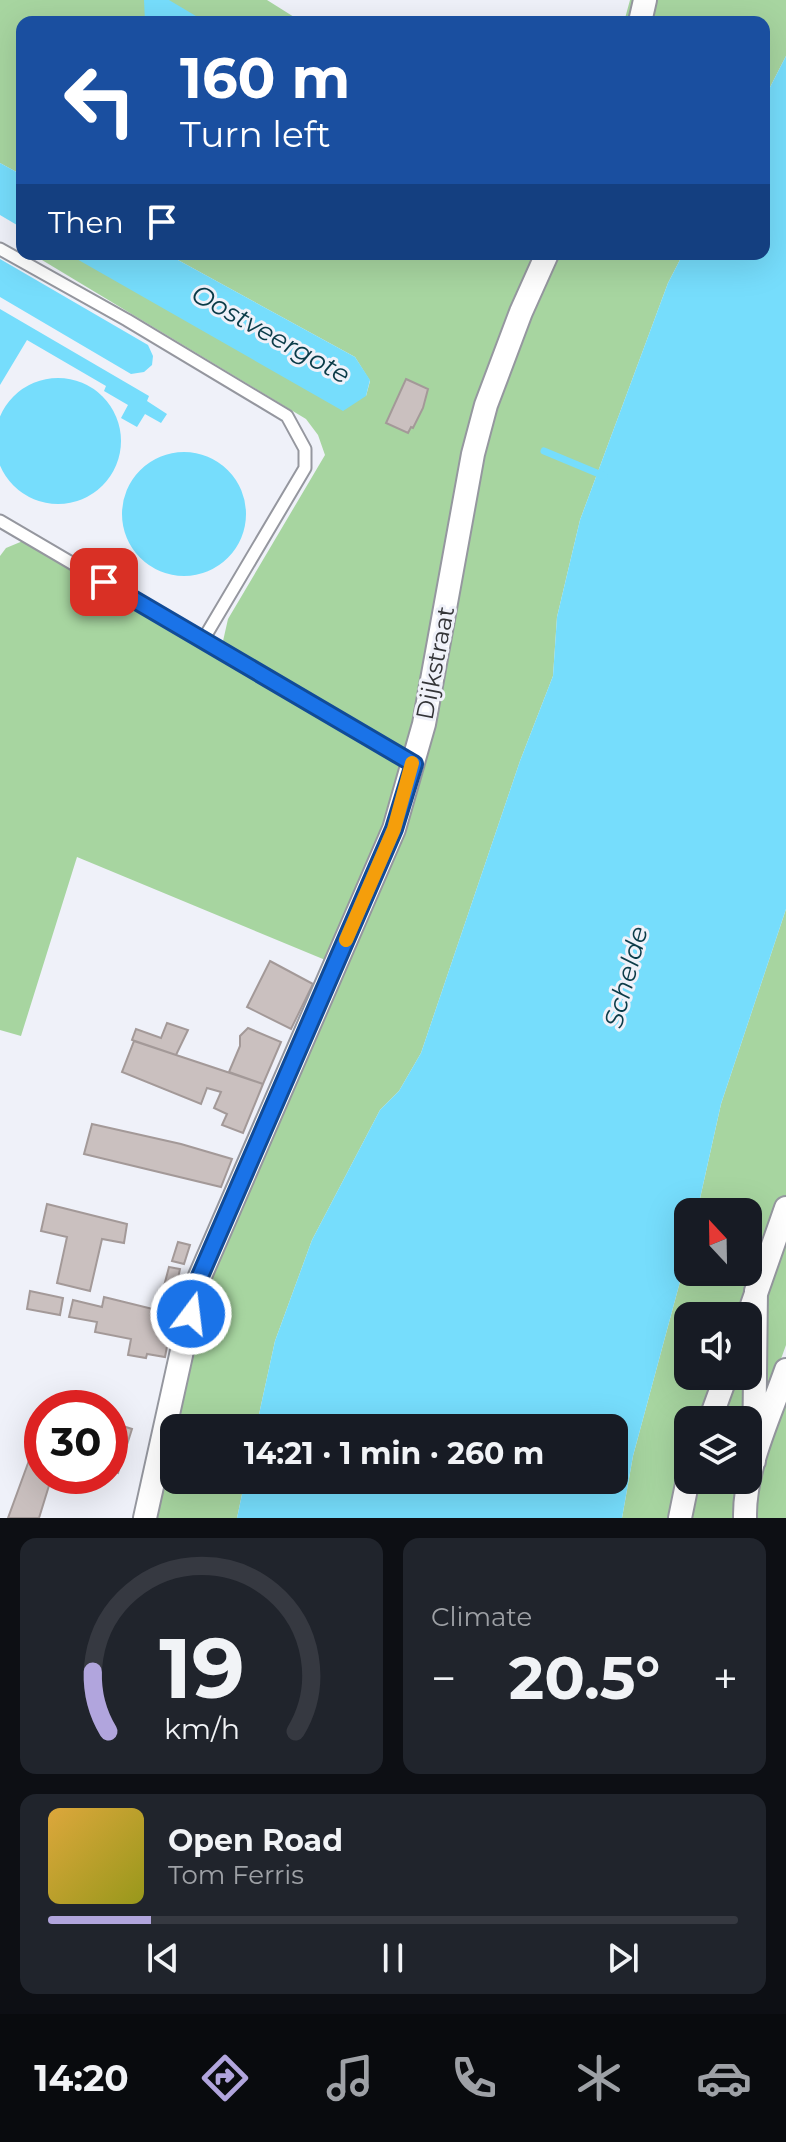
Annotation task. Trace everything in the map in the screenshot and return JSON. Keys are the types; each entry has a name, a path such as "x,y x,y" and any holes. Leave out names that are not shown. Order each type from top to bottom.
{"street":[{"name":"Dijkstraat","path":"145,1518 197,1283 394,829 414,764 479,430 521,312 544,260"},
{"path":"752,1302 786,1208"},
{"path":"755,1406 756,1291"},
{"path":"762,1438 786,1370"},
{"path":"680,1518 685,1494"},
{"path":"745,1518 746,1494"}],"lane":[{"path":"20,260 287,416 305,449 305,468 203,640"},
{"path":"2,526 414,764"}],"green space":[{"path":"0,0 267,0 292,16 16,16 16,172 0,163"},
{"path":"630,0 786,0 786,56 770,87 770,16 626,16"},
{"path":"42,260 81,260 366,396 370,381 355,357 178,260 680,260 668,283 580,520 557,617 553,676 520,761 421,1053 399,1091 380,1110 312,1240 275,1341 259,1414 168,1414 197,1283 335,964 77,857 21,1036 0,1030 0,556 6,548 30,538 221,650 228,619 325,455 318,435 306,419"},
{"path":"786,909 786,1345 762,1412 762,1406 674,1406 674,1494 736,1494 734,1502 743,1504 743,1518 622,1518 633,1456 674,1304 674,1390 762,1390 762,1302 675,1302 679,1286 762,1286 762,1198 700,1198 721,1104"},
{"path":"786,1373 786,1518 747,1518 753,1494 762,1494 762,1462"},
{"path":"160,1450 160,1494 242,1494 237,1518 145,1518"}],"water":[{"path":"144,0 169,0 196,16 145,16"},
{"name":"Schelde","path":"786,56 786,909 721,1104 700,1198 674,1198 674,1286 679,1286 628,1484 628,1414 259,1414 275,1341 312,1240 380,1110 399,1091 421,1053 520,761 553,676 557,617 580,520 668,283 680,260 770,260 770,87"},
{"path":"0,163 16,172 16,224 0,215"},
{"path":"0,259 148,345 153,356 152,365 144,372 131,374 0,297"},
{"path":"79,260 178,260 355,357 370,380 366,396 343,411"},
{"path":"0,309 149,396 147,401 167,414 161,423 145,414 137,427 121,418 128,405 104,391 106,386 27,340 0,385"},
{"path":"58,378 82,383 110,406 121,441 116,465 102,485 82,499 58,504 34,499 14,485 0,465 0,417 14,397 34,383"},
{"path":"184,452 208,456 228,470 242,490 246,514 242,538 228,558 208,572 184,576 160,572 140,558 126,538 122,514 126,490 140,470 160,456"},
{"path":"242,1494 626,1494 622,1518 237,1518"}],"building":[{"path":"406,379 428,389 423,408 408,433 386,423"},
{"path":"270,961 313,984 291,1029 247,1007"},
{"path":"167,1023 188,1030 176,1055 132,1040 136,1029 161,1038"},
{"path":"248,1028 281,1042 263,1084 229,1072 240,1046 240,1036"},
{"path":"134,1041 263,1084 243,1133 222,1125 227,1114 214,1108 221,1092 207,1088 201,1104 122,1072"},
{"path":"92,1124 232,1159 221,1187 84,1154"},
{"path":"47,1204 127,1224 124,1243 102,1239 90,1291 57,1283 67,1237 41,1231"},
{"path":"178,1242 190,1245 184,1264 172,1261"},
{"path":"169,1267 180,1269 176,1288 164,1286"},
{"path":"30,1291 63,1298 60,1315 27,1309"},
{"path":"104,1297 173,1314 165,1357 128,1355 131,1339 95,1332 97,1322 69,1317 73,1300 102,1307"},
{"path":"24,1474 24,1494 46,1494 39,1518 8,1518"}],"waterway":[{"name":"Oostveergote","path":"544,451 604,476"}],"slow traffic":[{"path":"346,940 394,829 412,763"}],"route":[{"path":"104,582 414,764 394,829 197,1283 191,1314"}]}
